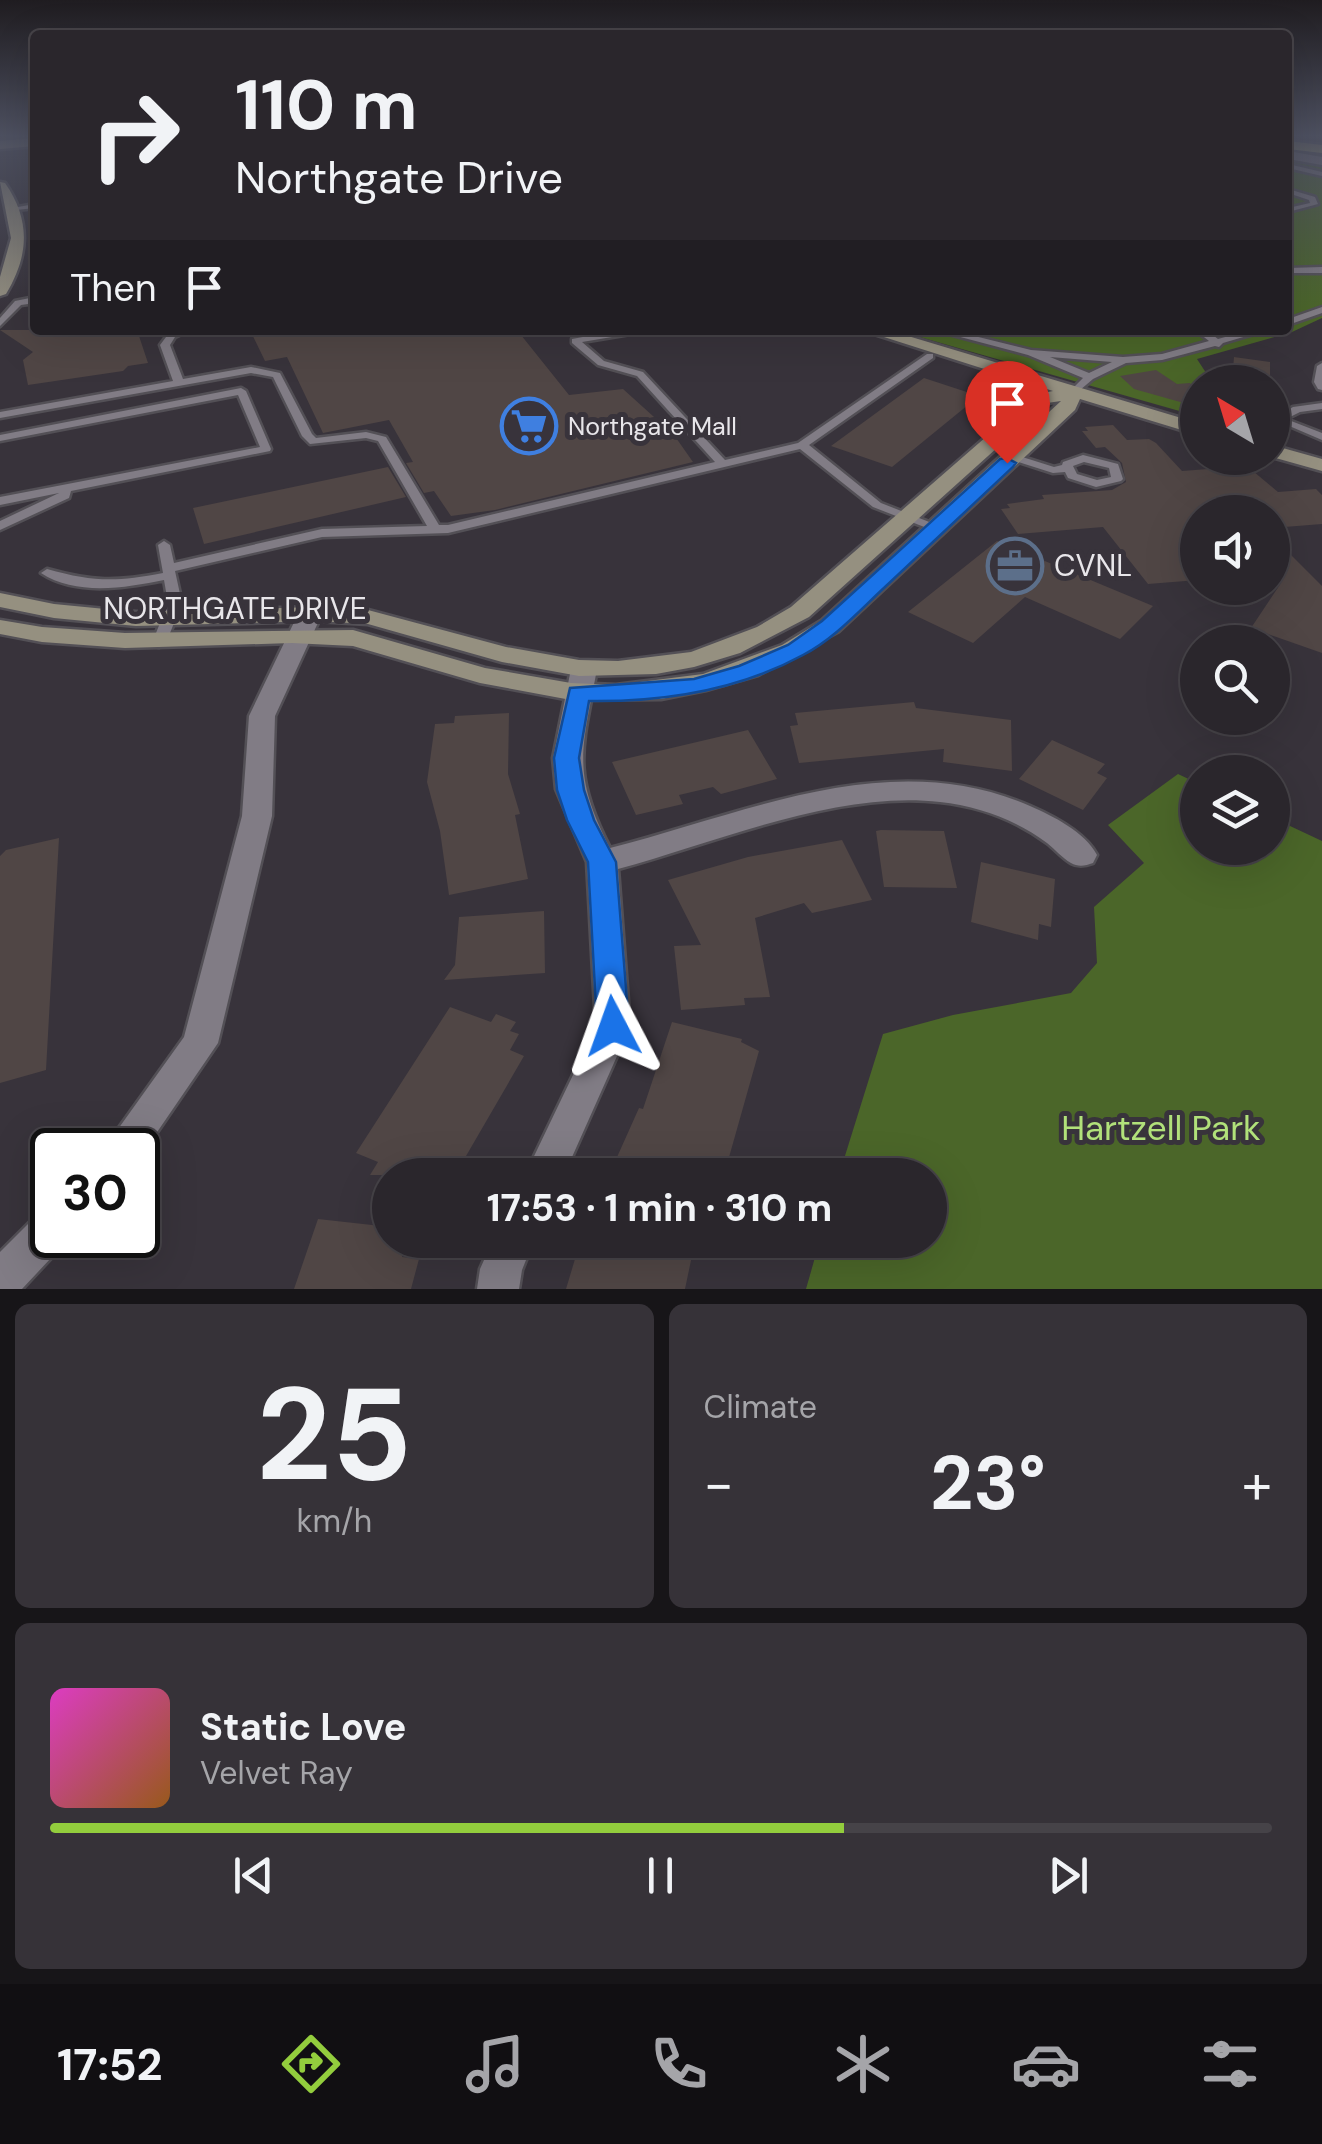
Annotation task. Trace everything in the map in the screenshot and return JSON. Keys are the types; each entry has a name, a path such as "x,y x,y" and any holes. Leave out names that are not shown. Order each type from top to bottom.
{"street":[{"path":"0,291 18,247 8,209"},
{"path":"868,335 1028,385 1082,384"},
{"path":"890,335 1082,384 1180,422"},
{"name":"NORTHGATE DRIVE","path":"581,681 639,694 696,686 747,671 796,650 830,626 1068,406 1082,384"},
{"name":"NORTHGATE DRIVE","path":"0,627 99,642 165,632 306,625 337,636 406,648 521,686 581,681 684,663 770,632 800,612 1042,400 1082,384"},
{"path":"1290,456 1322,465"},
{"name":"NORTHGATE DRIVE","path":"0,600 165,632"},
{"path":"138,1128 200,1043 257,816 262,716 306,625"},
{"path":"552,1158 613,1026 602,862 580,820 570,790 567,758 581,681"},
{"path":"602,862 850,794 894,788 943,791 1009,809 1060,834 1082,855"},
{"path":"0,1282 30,1251"},
{"path":"498,1289 505,1258"}],"lane":[{"path":"1292,209 1314,204 1312,199 1295,194"},
{"path":"1292,271 1322,270"},
{"path":"0,324 18,302 30,301"},
{"path":"1292,321 1322,310"},
{"path":"172,335 165,345 180,383"},
{"path":"569,335 601,362 640,374 723,464"},
{"path":"575,341 608,335"},
{"path":"959,335 1031,353 1123,360 1162,357 1247,335"},
{"path":"1207,335 1219,344"},
{"path":"1031,353 1082,384 1123,360"},
{"path":"47,573 78,584 120,586 322,533 448,530 802,445 930,356"},
{"path":"1322,366 1318,382 1322,387"},
{"path":"0,415 250,370 277,375 307,436 314,442 366,435 382,439 436,529"},
{"path":"0,438 241,391 266,450 0,501"},
{"path":"1322,406 1297,409 1278,418 1322,437"},
{"path":"802,445 877,505 936,527"},
{"path":"1013,457 1053,470 1066,468"},
{"path":"0,526 66,496 65,488"},
{"path":"164,545 174,604 165,632"}],"green space":[{"path":"1292,194 1322,194 1322,318 1292,332"},
{"path":"913,335 1281,335 1197,359 1201,365 1180,365 1180,411"},
{"name":"Hartzell Park","path":"1178,774 1180,865 1290,865 1290,826 1322,841 1322,1289 806,1289 815,1258 947,1258 947,1158 844,1158 883,1034 953,1015 1071,993 1097,963 1094,907 1144,863 1108,825"}],"building":[{"path":"0,330 30,330 30,335 139,335 148,363 128,366 123,371 28,385 23,360 33,352"},
{"name":"Northgate Mall","path":"252,335 521,335 569,395 623,389 674,435 693,462 495,510 451,516 434,491 424,493 406,463 413,462 389,420 323,433 287,357 265,361"},
{"path":"1234,357 1270,362 1270,365 1233,365"},
{"path":"1156,370 1180,384 1180,402 1134,389 1120,376"},
{"path":"924,378 979,396 892,467 831,446"},
{"path":"1113,425 1127,440 1149,439 1180,469 1180,475 1258,475 1278,492 1316,489 1322,495 1322,524 1290,527 1290,495 1180,495 1180,581 1148,584 1103,527 1018,534 1001,509 1010,508 1007,504 1044,499 1042,495 1112,490 1126,482 1122,463 1105,447 1096,448 1082,431 1088,431 1085,427"},
{"path":"388,467 406,497 204,544 193,508"},
{"path":"997,541 1153,606 1120,639 1025,597 973,643 908,612"},
{"path":"1290,554 1322,586 1322,653 1290,642 1290,625 1253,625 1266,605 1290,605"},
{"path":"914,702 916,708 1011,720 1012,771 943,762 944,749 799,763 790,726 798,725 795,713"},
{"path":"509,713 508,774 520,814 515,815 528,879 449,895 440,831 427,782 435,724 454,723 455,716"},
{"path":"748,730 777,779 721,794 713,787 679,795 683,804 636,815 612,762"},
{"path":"1052,740 1105,764 1097,773 1107,778 1083,810 1019,779"},
{"path":"876,831 944,831 957,888 884,887"},
{"path":"59,838 46,1070 0,1083 0,856 6,850"},
{"path":"842,840 872,900 812,913 804,903 755,918 770,997 744,998 745,1005 681,1010 674,946 701,945 668,880 748,857"},
{"path":"981,862 1055,879 1051,927 1039,924 1038,940 971,922"},
{"path":"544,911 545,973 444,980 455,965 459,917"},
{"path":"450,1007 491,1022 496,1014 516,1022 510,1031 519,1034 510,1050 524,1056 465,1158 372,1160 356,1153"},
{"path":"672,1022 742,1039 741,1042 759,1051 729,1158 617,1158 639,1108 643,1109"},
{"path":"318,1219 372,1225 372,1258 419,1259 411,1289 294,1289"},
{"path":"575,1258 691,1258 685,1289 566,1289"}],"place":[{"name":"Northgate Mall","path":"529,426"},
{"name":"CVNL","path":"1015,566"}],"route":[{"path":"613,1026 602,862 580,820 570,790 569,731 578,694 639,694 696,686 747,671 796,650 830,626 1007,463"}]}
